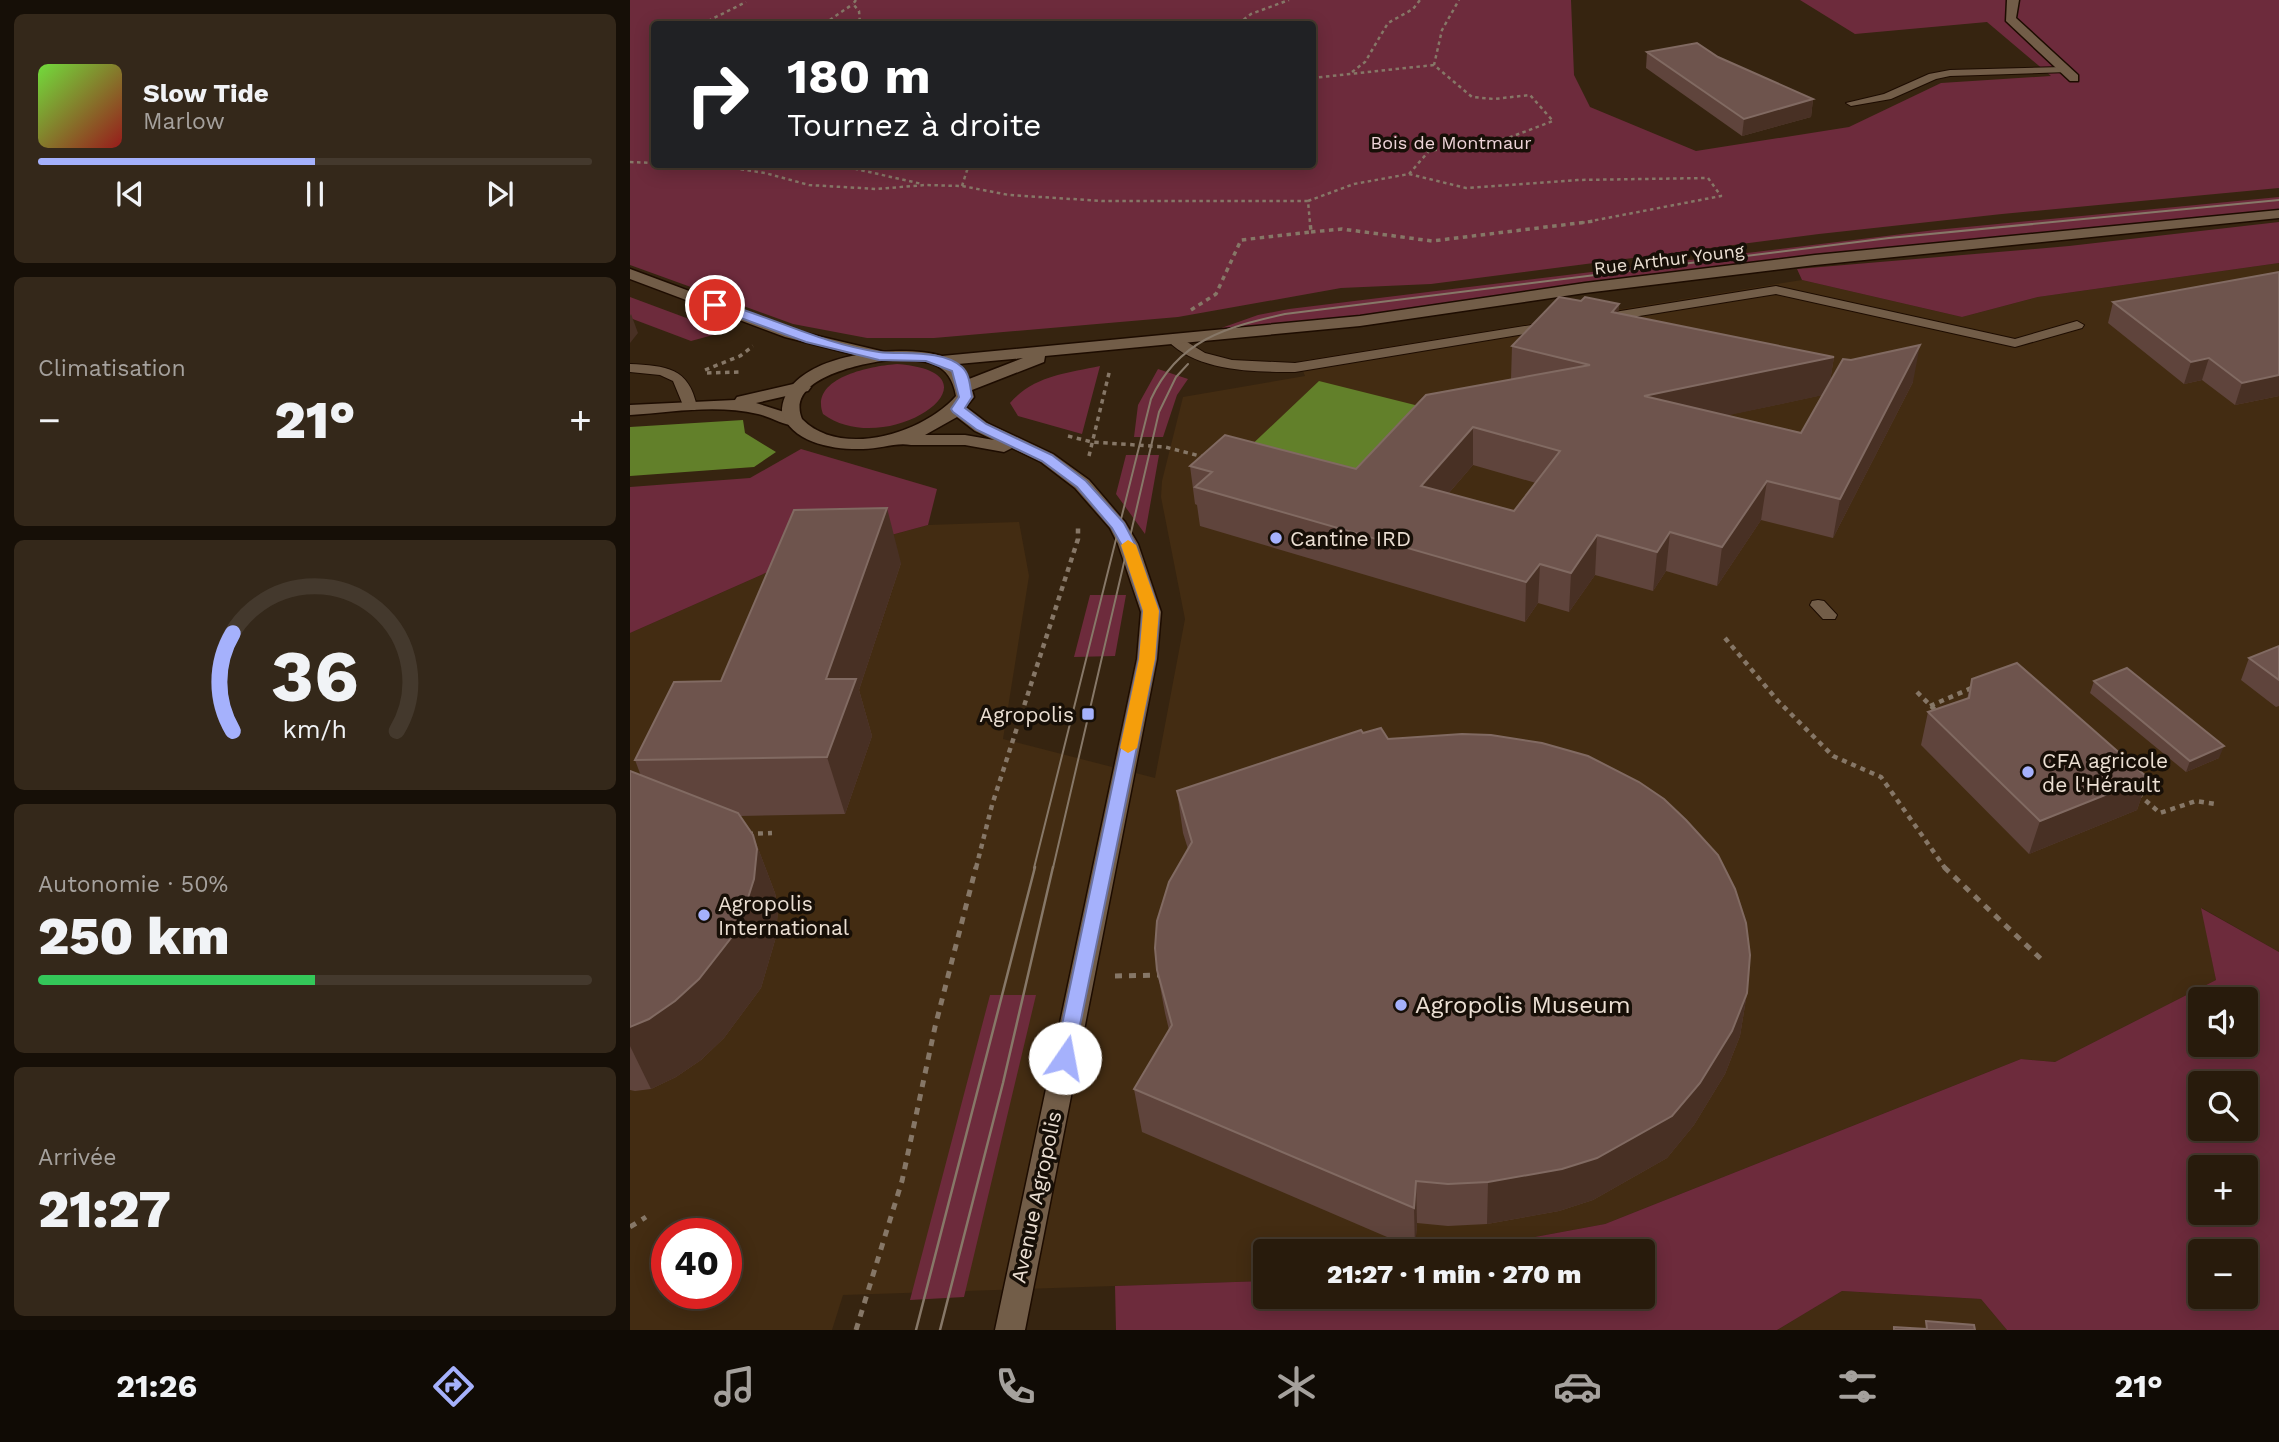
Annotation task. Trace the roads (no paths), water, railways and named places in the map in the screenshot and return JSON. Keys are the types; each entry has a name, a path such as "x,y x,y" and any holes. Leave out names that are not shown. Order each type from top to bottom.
{"street":[{"path":"2013,0 2010,19 2069,74"},
{"name":"Rue Arthur Young","path":"879,356 912,355 942,361 1116,343 1174,340 1360,321 1585,288 1827,259 2279,214"},
{"path":"630,274 810,339 879,356"},
{"path":"810,339 832,368"},
{"name":"Rue Arthur Young","path":"965,387 1064,348"},
{"path":"630,410 730,404 802,387 832,368 879,356"},
{"path":"730,404 773,411 794,421 815,436 831,441 850,443 891,439 934,426 958,409 965,397 965,387 957,369 942,361"},
{"path":"794,421 790,412 792,402 802,387"},
{"name":"Avenue Agropolis","path":"958,409 981,427 1047,458 1082,484 1118,526 1128,544 1151,611 1147,659 1010,1330"},
{"name":"Avenue Agropolis","path":"891,439 965,440 1028,451"}],"lane":[{"path":"1851,103 1887,97 1933,76 1950,73 2069,74"},
{"path":"1174,340 1194,354 1223,362 1284,368 1327,364 1776,290 2015,343 2077,325"},
{"path":"630,368 650,369 682,379 688,391 690,407"}],"tram line":[{"path":"1034,868 1151,399 1175,363 1206,339 1243,324 1285,314 1889,238 2279,200"},
{"path":"1053,868 1159,412 1176,377 1188,364"},
{"path":"916,1330 1035,867"},
{"path":"940,1330 1003,1083 1053,867"}],"place":[{"name":"Cantine IRD","path":"1276,538"},
{"name":"Agropolis","path":"1088,714"},
{"name":"CFA agricole de l'Hérault","path":"2028,772"},
{"name":"Agropolis International","path":"704,915"},
{"name":"Agropolis Museum","path":"1401,1005"}],"park label":[{"name":"Bois de Montmaur","path":"1451,142"}]}
